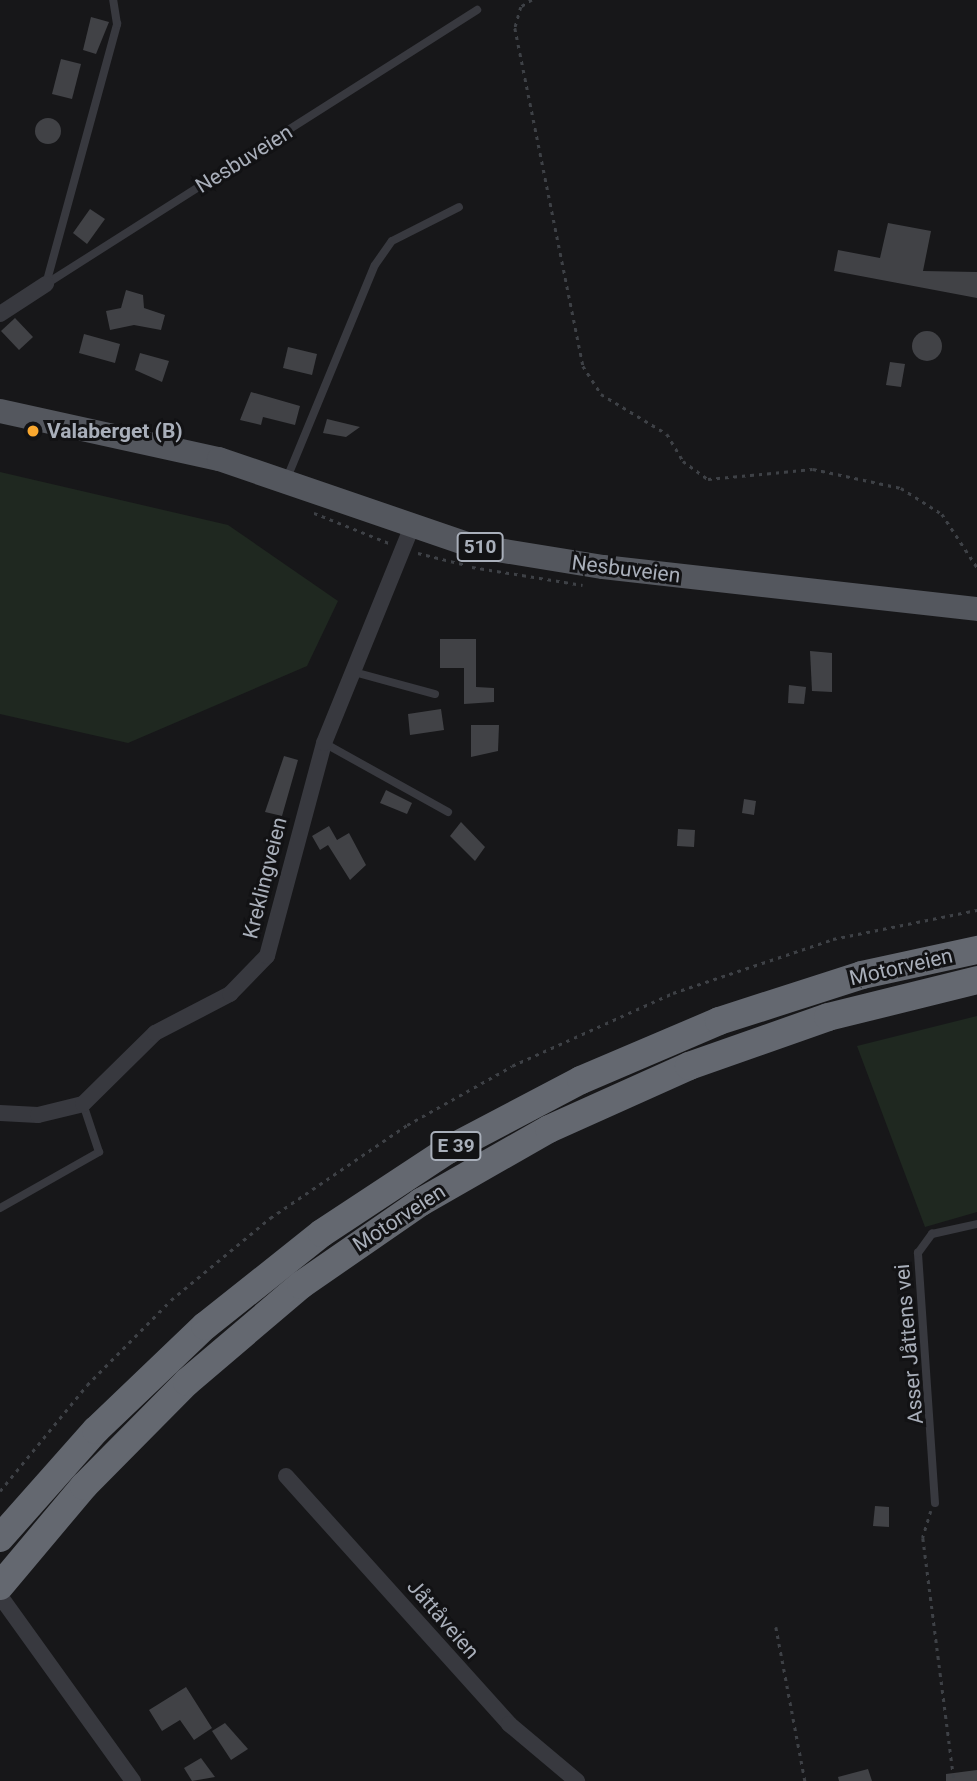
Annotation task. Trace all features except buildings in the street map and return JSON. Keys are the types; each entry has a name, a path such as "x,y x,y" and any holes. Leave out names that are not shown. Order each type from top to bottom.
{"highway":[{"name":"Motorveien","path":"0,1538 96,1430 205,1326 323,1233 448,1150 581,1080 708,1026 850,979 977,950"},
{"name":"Motorveien","path":"0,1587 84,1486 187,1382 301,1285 421,1202 550,1129 689,1066 828,1017 977,980"}],"main road":[{"name":"Nesbuveien","path":"0,411 165,444 286,481 411,529 603,567 977,609"}],"street":[{"name":"Nesbuveien","path":"0,314 46,284"},
{"name":"Kreklingveien","path":"83,1104 155,1033 230,994 267,956 324,743 411,529"},
{"path":"0,1113 38,1115 83,1104"},
{"name":"Jåttåveien","path":"286,1476 509,1724 577,1781"},
{"path":"0,1596 133,1781"}],"lane":[{"path":"46,284 117,24 113,0"},
{"name":"Nesbuveien","path":"46,284 477,10"},
{"path":"286,481 375,264 392,241 459,208"},
{"path":"354,672 435,694"},
{"path":"324,743 448,812"},
{"path":"0,1208 99,1153 83,1104"},
{"name":"Asser Jåttens vei","path":"935,1503 918,1253 932,1234 977,1224"}],"path":[{"path":"532,0 521,8 515,28 583,366 601,394 667,435 683,461 708,479 813,469 901,488 942,514 977,567"},
{"path":"935,1503 923,1538 954,1781"},
{"path":"776,1627 805,1781"}],"shaded area":[{"path":"0,472 228,525 338,601 307,666 128,743 0,714"},
{"path":"977,1016 977,1212 925,1227 857,1046"}],"place":[{"name":"Valaberget (B)","path":"33,431"}]}
